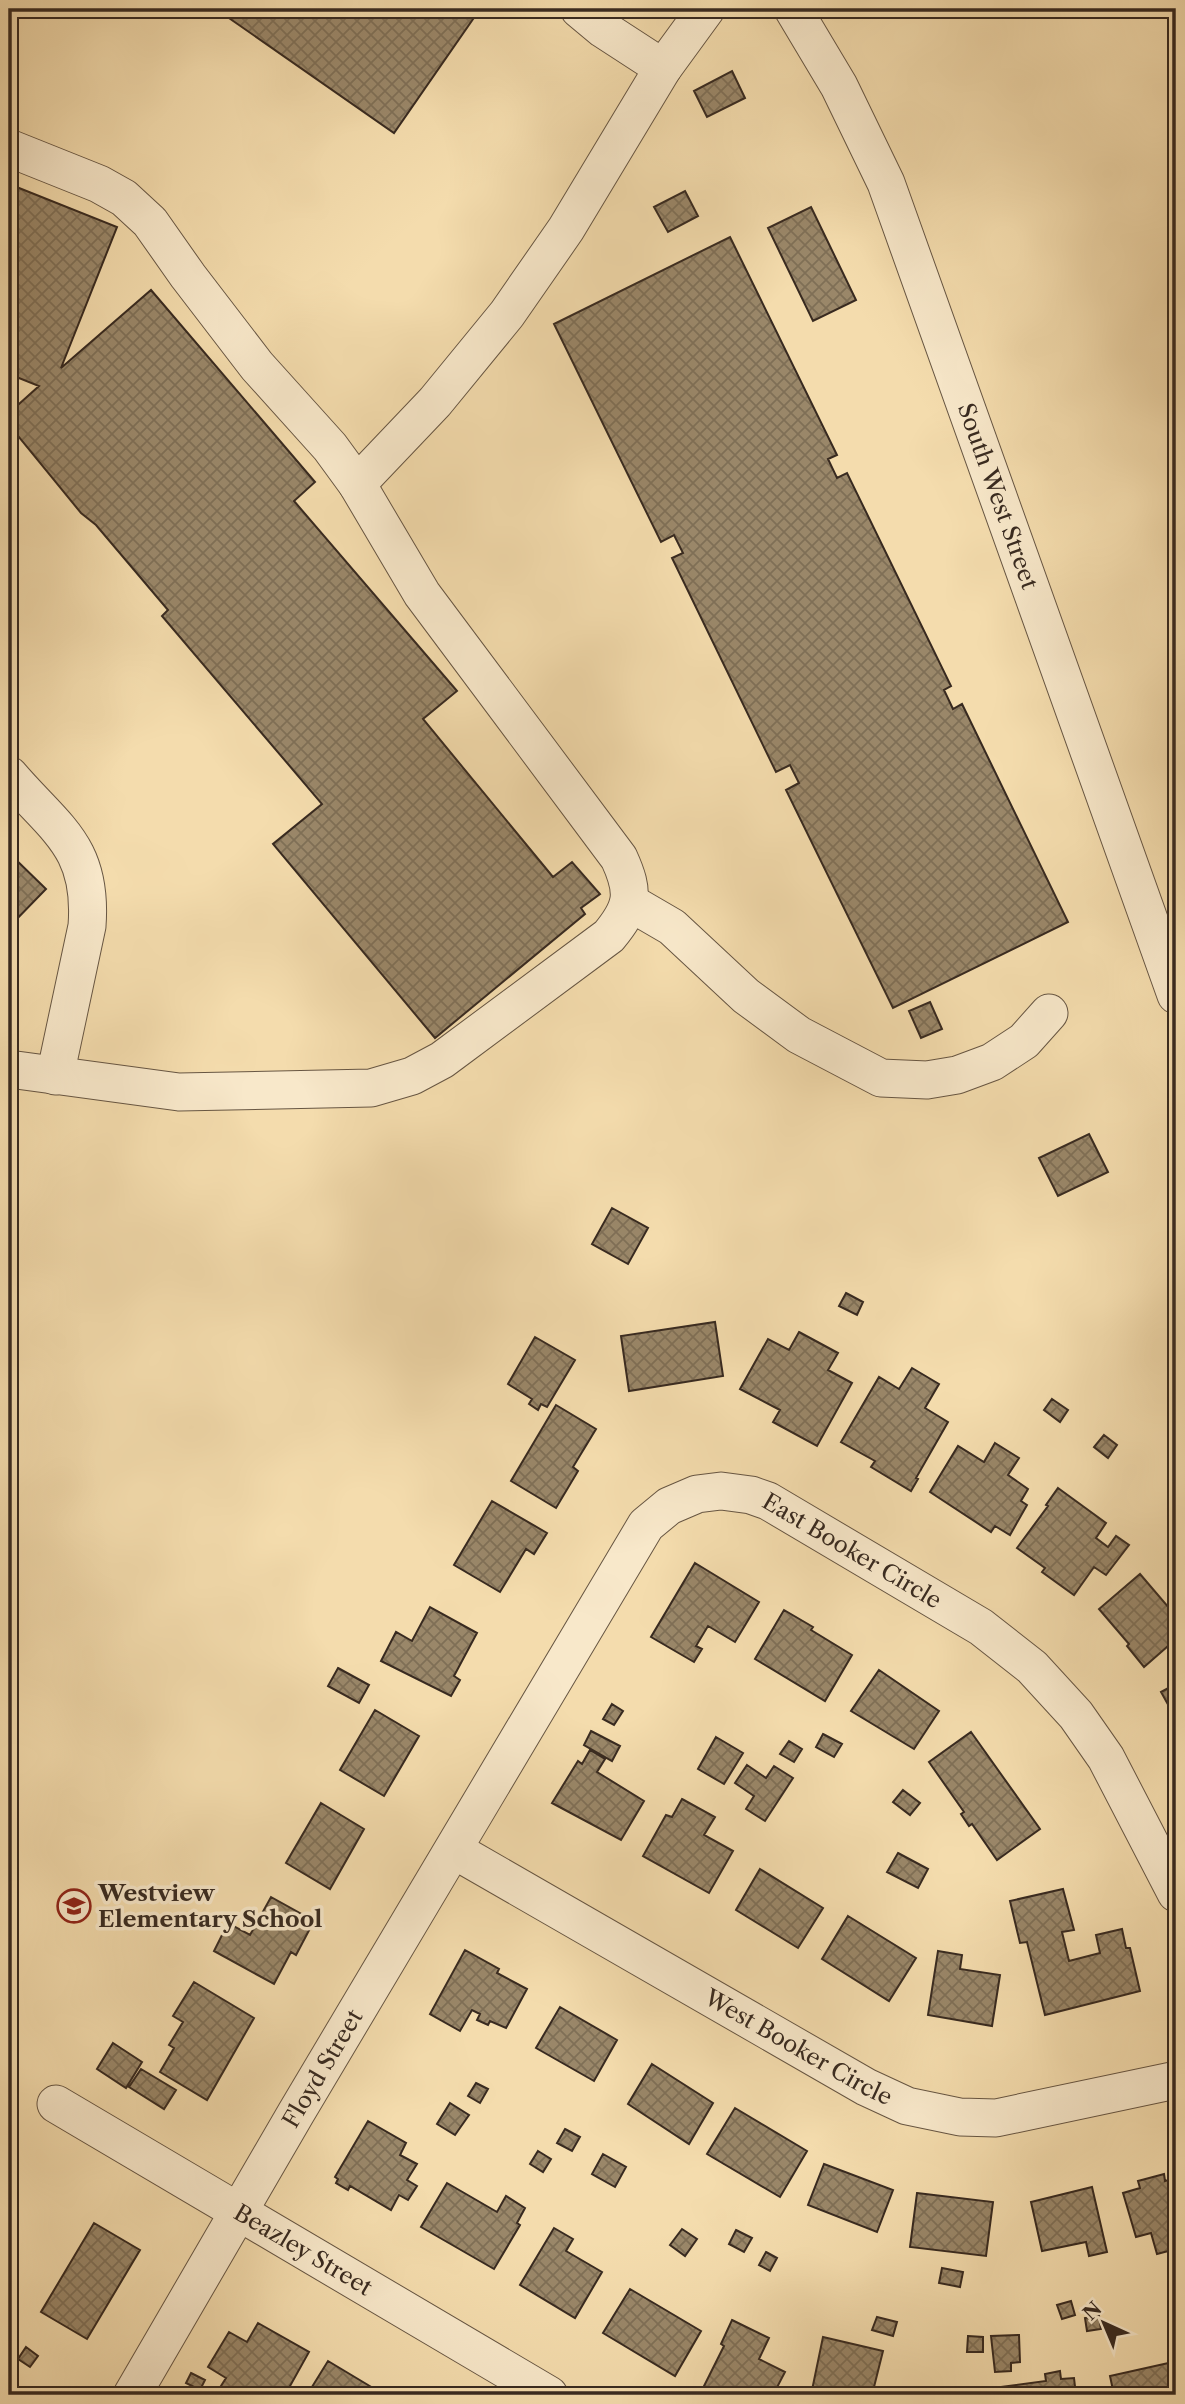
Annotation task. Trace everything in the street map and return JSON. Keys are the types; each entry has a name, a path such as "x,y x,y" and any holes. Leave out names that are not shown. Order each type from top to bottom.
{"street":[{"path":"579,9 603,29 663,68"},
{"path":"357,484 435,402 507,314 566,229 663,68 706,9"},
{"name":"South West Street","path":"793,9 839,86 886,183 1176,995"},
{"path":"9,148 99,184 124,198 150,222 257,366 330,447 357,484 422,594 620,858 630,881 629,902 624,918 609,936 442,1060 412,1076 370,1088 179,1092 9,1069"},
{"path":"9,775 66,836 84,870 89,901 87,926 55,1076"},
{"path":"629,902 672,928 746,996 799,1035 881,1077 926,1080 957,1075 992,1062 1024,1041 1049,1013"},
{"name":"East Booker Circle","path":"517,1743 646,1525 669,1506 697,1494 721,1491 751,1495 768,1501 981,1627 1031,1667 1076,1715 1105,1758 1176,1893"},
{"name":"Floyd Street","path":"132,2395 296,2113 517,1743"},
{"name":"West Booker Circle","path":"454,1850 866,2087 907,2106 960,2117 996,2118 1176,2080"},
{"name":"Beazley Street","path":"56,2104 549,2395"}],"building":[{"path":"216,9 480,9 394,133"},
{"path":"1117,9 1134,9 1130,16"},
{"path":"732,71 745,98 707,117 694,91"},
{"path":"9,184 117,227 61,368 151,290 315,482 294,501 457,691 423,719 553,877 572,862 600,894 581,908 585,914 435,1038 273,844 322,804 162,616 168,610 96,525 81,513 9,425 9,413 39,386 9,374"},
{"path":"685,191 698,216 668,232 654,207"},
{"path":"811,207 856,300 813,321 768,228"},
{"path":"730,237 837,455 828,459 837,478 847,473 951,686 944,690 953,709 962,704 1068,922 893,1008 786,790 799,783 790,765 776,772 672,558 683,553 674,535 661,542 554,324"},
{"path":"9,853 46,889 9,927"},
{"path":"930,1002 942,1029 921,1038 909,1011"},
{"path":"1089,1134 1108,1172 1058,1196 1039,1158"},
{"path":"612,1208 648,1228 628,1264 592,1244"},
{"path":"846,1293 863,1302 857,1315 839,1306"},
{"path":"715,1322 723,1376 629,1391 621,1336"},
{"path":"799,1332 838,1353 828,1370 852,1383 817,1446 773,1422 780,1410 740,1389 768,1339 789,1350"},
{"path":"535,1337 575,1360 547,1407 541,1404 538,1410 529,1404 532,1399 508,1384"},
{"path":"912,1368 939,1384 925,1408 948,1422 911,1491 871,1467 875,1461 841,1442 879,1377 899,1389"},
{"path":"1052,1399 1068,1410 1060,1422 1044,1410"},
{"path":"556,1405 596,1429 573,1467 578,1471 556,1508 511,1481"},
{"path":"1104,1435 1117,1445 1108,1458 1094,1447"},
{"path":"995,1443 1019,1458 1008,1475 1028,1489 1021,1501 1027,1505 1010,1535 995,1526 991,1532 930,1492 958,1446 984,1462"},
{"path":"1058,1488 1106,1523 1096,1538 1108,1547 1116,1536 1129,1545 1106,1575 1094,1567 1074,1595 1042,1572 1045,1568 1017,1548"},
{"path":"492,1501 547,1533 534,1554 526,1549 500,1592 454,1565"},
{"path":"695,1563 759,1602 735,1642 708,1626 696,1646 702,1649 694,1662 651,1637"},
{"path":"1140,1574 1176,1616 1176,1639 1144,1667 1127,1646 1129,1644 1099,1609"},
{"path":"430,1607 477,1633 454,1676 460,1680 451,1696 381,1661 396,1632 412,1641"},
{"path":"784,1610 852,1655 825,1701 755,1659"},
{"path":"338,1668 369,1685 359,1703 328,1686"},
{"path":"879,1670 939,1711 914,1749 851,1711"},
{"path":"1176,1684 1176,1719 1161,1692"},
{"path":"612,1704 623,1711 614,1725 603,1719"},
{"path":"375,1710 419,1736 384,1796 340,1770"},
{"path":"591,1731 620,1746 612,1761 584,1745"},
{"path":"971,1732 1040,1829 997,1860 972,1824 969,1826 961,1814 964,1812 929,1762"},
{"path":"823,1734 842,1744 834,1757 816,1747"},
{"path":"716,1737 743,1753 724,1784 698,1769"},
{"path":"789,1741 802,1749 794,1762 780,1754"},
{"path":"590,1750 605,1759 597,1772 644,1801 621,1840 552,1803 578,1761 582,1764"},
{"path":"747,1765 766,1778 774,1766 793,1778 765,1821 746,1809 754,1796 735,1783"},
{"path":"903,1790 920,1803 910,1815 893,1802"},
{"path":"682,1799 715,1817 704,1835 733,1851 709,1893 643,1856 666,1815 672,1817"},
{"path":"321,1803 364,1829 330,1889 286,1863"},
{"path":"898,1853 928,1869 918,1888 887,1872"},
{"path":"760,1869 823,1908 798,1948 736,1910"},
{"path":"1063,1889 1074,1930 1062,1932 1069,1961 1100,1953 1096,1935 1122,1929 1126,1948 1130,1948 1140,1991 1045,2015 1027,1942 1020,1943 1010,1901"},
{"path":"271,1897 314,1921 296,1955 291,1952 274,1984 214,1951 228,1923 250,1935"},
{"path":"848,1916 916,1958 889,2001 822,1959"},
{"path":"465,1950 499,1969 497,1973 527,1989 506,2028 490,2021 488,2025 477,2020 480,2014 472,2010 460,2031 430,2014"},
{"path":"938,1951 962,1955 960,1969 1000,1975 992,2026 928,2015"},
{"path":"194,1982 254,2018 207,2100 160,2072 174,2048 169,2045 183,2022 173,2016"},
{"path":"560,2007 617,2040 594,2081 536,2048"},
{"path":"113,2043 142,2062 126,2088 97,2069"},
{"path":"652,2064 713,2103 689,2144 628,2104"},
{"path":"141,2069 176,2090 164,2109 129,2087"},
{"path":"476,2083 488,2089 480,2103 468,2096"},
{"path":"450,2103 469,2115 455,2135 437,2124"},
{"path":"735,2108 807,2151 780,2197 707,2154"},
{"path":"368,2121 406,2143 400,2155 417,2164 407,2180 417,2186 408,2200 399,2195 391,2210 350,2186 348,2190 336,2183 338,2179 335,2177"},
{"path":"565,2129 580,2137 572,2151 557,2143"},
{"path":"538,2151 551,2159 543,2172 530,2164"},
{"path":"603,2154 626,2167 615,2187 592,2174"},
{"path":"824,2164 893,2190 877,2232 808,2205"},
{"path":"1164,2174 1165,2181 1176,2178 1176,2249 1157,2254 1151,2233 1136,2237 1123,2193 1140,2188 1138,2181"},
{"path":"447,2183 497,2212 506,2196 525,2208 517,2223 520,2225 494,2269 421,2227"},
{"path":"1092,2187 1107,2252 1089,2256 1086,2242 1042,2251 1031,2202"},
{"path":"917,2193 993,2202 986,2256 910,2247"},
{"path":"94,2223 140,2250 87,2339 41,2312"},
{"path":"554,2228 573,2239 566,2251 602,2272 575,2318 520,2285"},
{"path":"682,2229 697,2239 685,2256 670,2245"},
{"path":"736,2230 752,2238 744,2252 729,2244"},
{"path":"766,2252 777,2258 770,2271 759,2265"},
{"path":"942,2268 963,2272 960,2287 939,2283"},
{"path":"630,2289 701,2331 675,2376 603,2333"},
{"path":"1071,2301 1075,2315 1062,2319 1057,2305"},
{"path":"1099,2316 1101,2329 1087,2331 1085,2318"},
{"path":"877,2317 897,2322 893,2336 872,2330"},
{"path":"732,2320 769,2338 759,2359 785,2372 773,2395 713,2395 702,2390 724,2346 721,2344"},
{"path":"258,2323 309,2352 285,2395 256,2395 247,2390 244,2395 236,2395 221,2386 226,2378 208,2367 229,2332 247,2342"},
{"path":"1019,2335 1020,2362 1011,2363 1011,2371 995,2372 991,2336"},
{"path":"968,2336 983,2337 983,2352 967,2352"},
{"path":"823,2337 883,2351 872,2395 811,2395"},
{"path":"26,2347 38,2356 30,2367 18,2359"},
{"path":"328,2361 383,2394 383,2395 307,2395"},
{"path":"1173,2362 1176,2395 1114,2395 1110,2376"},
{"path":"1060,2371 1061,2379 1074,2378 1076,2395 1001,2395 1000,2387 1046,2381 1045,2374"},
{"path":"191,2373 205,2380 200,2390 186,2383"},
{"path":"9,2388 22,2395 9,2395"},
{"path":"910,2388 933,2390 932,2395 910,2395"}],"place":[{"name":"Westview Elementary School","path":"74,1906"}]}
